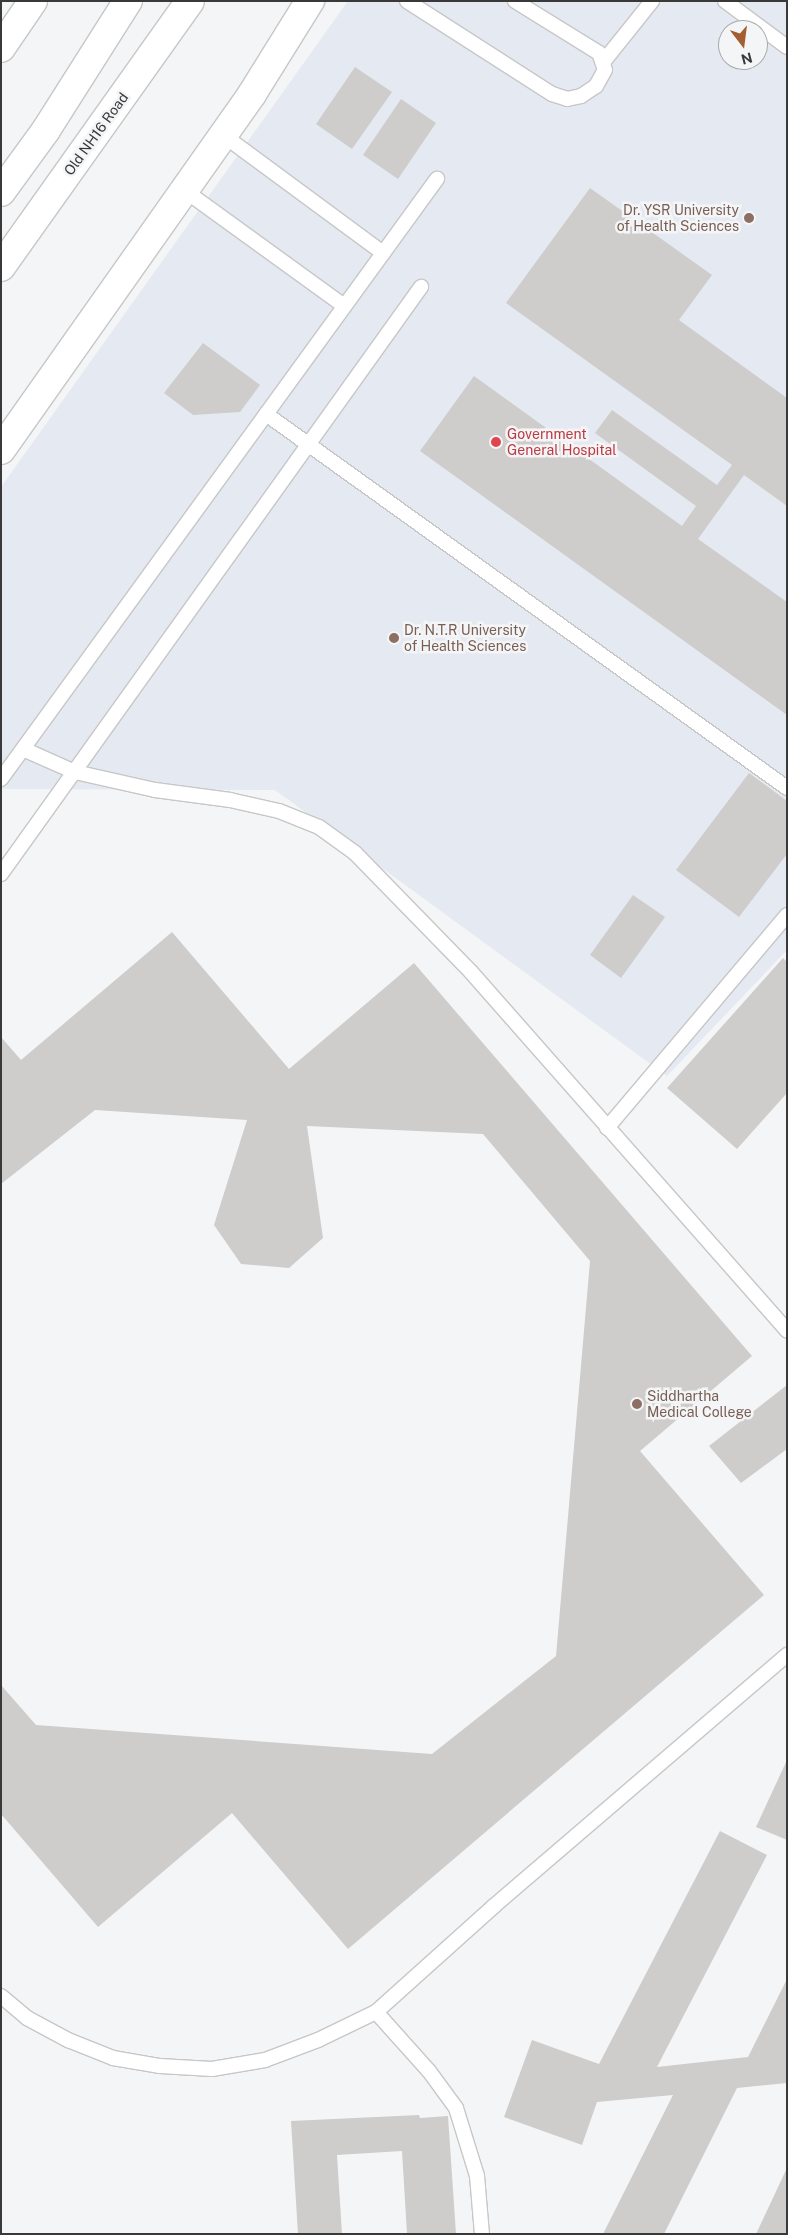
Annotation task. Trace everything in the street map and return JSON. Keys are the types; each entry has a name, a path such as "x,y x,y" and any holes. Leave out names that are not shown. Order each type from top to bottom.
{"street":[{"path":"1,48 33,1"},
{"path":"1,192 46,130 128,1"},
{"name":"Old NH16 Road","path":"1,267 190,1"},
{"path":"1,450 223,135 310,1"}],"lane":[{"path":"407,1 552,94 566,99 581,96 596,86 605,70 604,61 599,53 514,1"},
{"path":"604,61 652,1"},
{"path":"724,1 787,47"},
{"path":"223,135 383,254"},
{"path":"1,780 437,178"},
{"path":"184,190 344,306"},
{"path":"1,874 307,443 421,288"},
{"path":"266,414 787,788"},
{"path":"23,749 75,772 155,790 230,800 271,809 319,827 355,853 421,919 787,1331"},
{"path":"607,1128 785,920"},
{"path":"1,1996 27,2018 113,2058 160,2066 204,2068 264,2060 318,2040 376,2012 494,1906 787,1655"},
{"path":"376,2012 429,2071 456,2108 477,2176 482,2234"}],"shaded area":[{"name":"Dr. N.T.R University of Health Sciences","path":"348,1 787,1 787,950 667,1076 275,790 1,789 1,487"}],"building":[{"path":"355,67 392,92 352,149 316,124"},
{"path":"401,99 436,123 398,179 363,155"},
{"name":"Government General Hospital","path":"590,188 712,275 679,320 787,398 787,506 744,475 698,539 787,602 787,715 420,451 474,376 682,526 696,506 595,433 612,410 717,485 732,465 506,303"},
{"path":"203,343 260,385 240,412 193,415 164,393"},
{"path":"749,773 787,801 787,854 739,917 676,870"},
{"path":"633,895 665,917 621,978 590,955"},
{"name":"Siddhartha Medical College","path":"172,932 289,1069 414,963 752,1356 640,1451 764,1595 348,1949 232,1813 98,1927 1,1814 1,1685 36,1725 432,1754 556,1656 590,1261 483,1134 307,1126 323,1238 289,1268 241,1264 214,1225 247,1120 95,1110 1,1184 1,1037 21,1060"},
{"path":"783,958 787,962 787,1093 737,1149 667,1088"},
{"path":"787,1385 787,1449 741,1483 709,1446"},
{"path":"787,1760 787,1840 756,1827"},
{"path":"720,1831 767,1855 657,2067 748,2057 787,1979 787,2083 737,2088 664,2234 603,2234 673,2095 597,2102 582,2145 504,2117 532,2040 599,2064"},
{"path":"419,2115 420,2118 448,2116 456,2234 407,2234 402,2151 337,2155 342,2234 298,2234 291,2121"},
{"path":"787,2168 787,2234 756,2234"}],"place":[{"name":"Dr. YSR University of Health Sciences","path":"749,218"},
{"name":"Government General Hospital","path":"496,442"},
{"name":"Dr. N.T.R University of Health Sciences","path":"394,638"},
{"name":"Siddhartha Medical College","path":"637,1404"}]}
